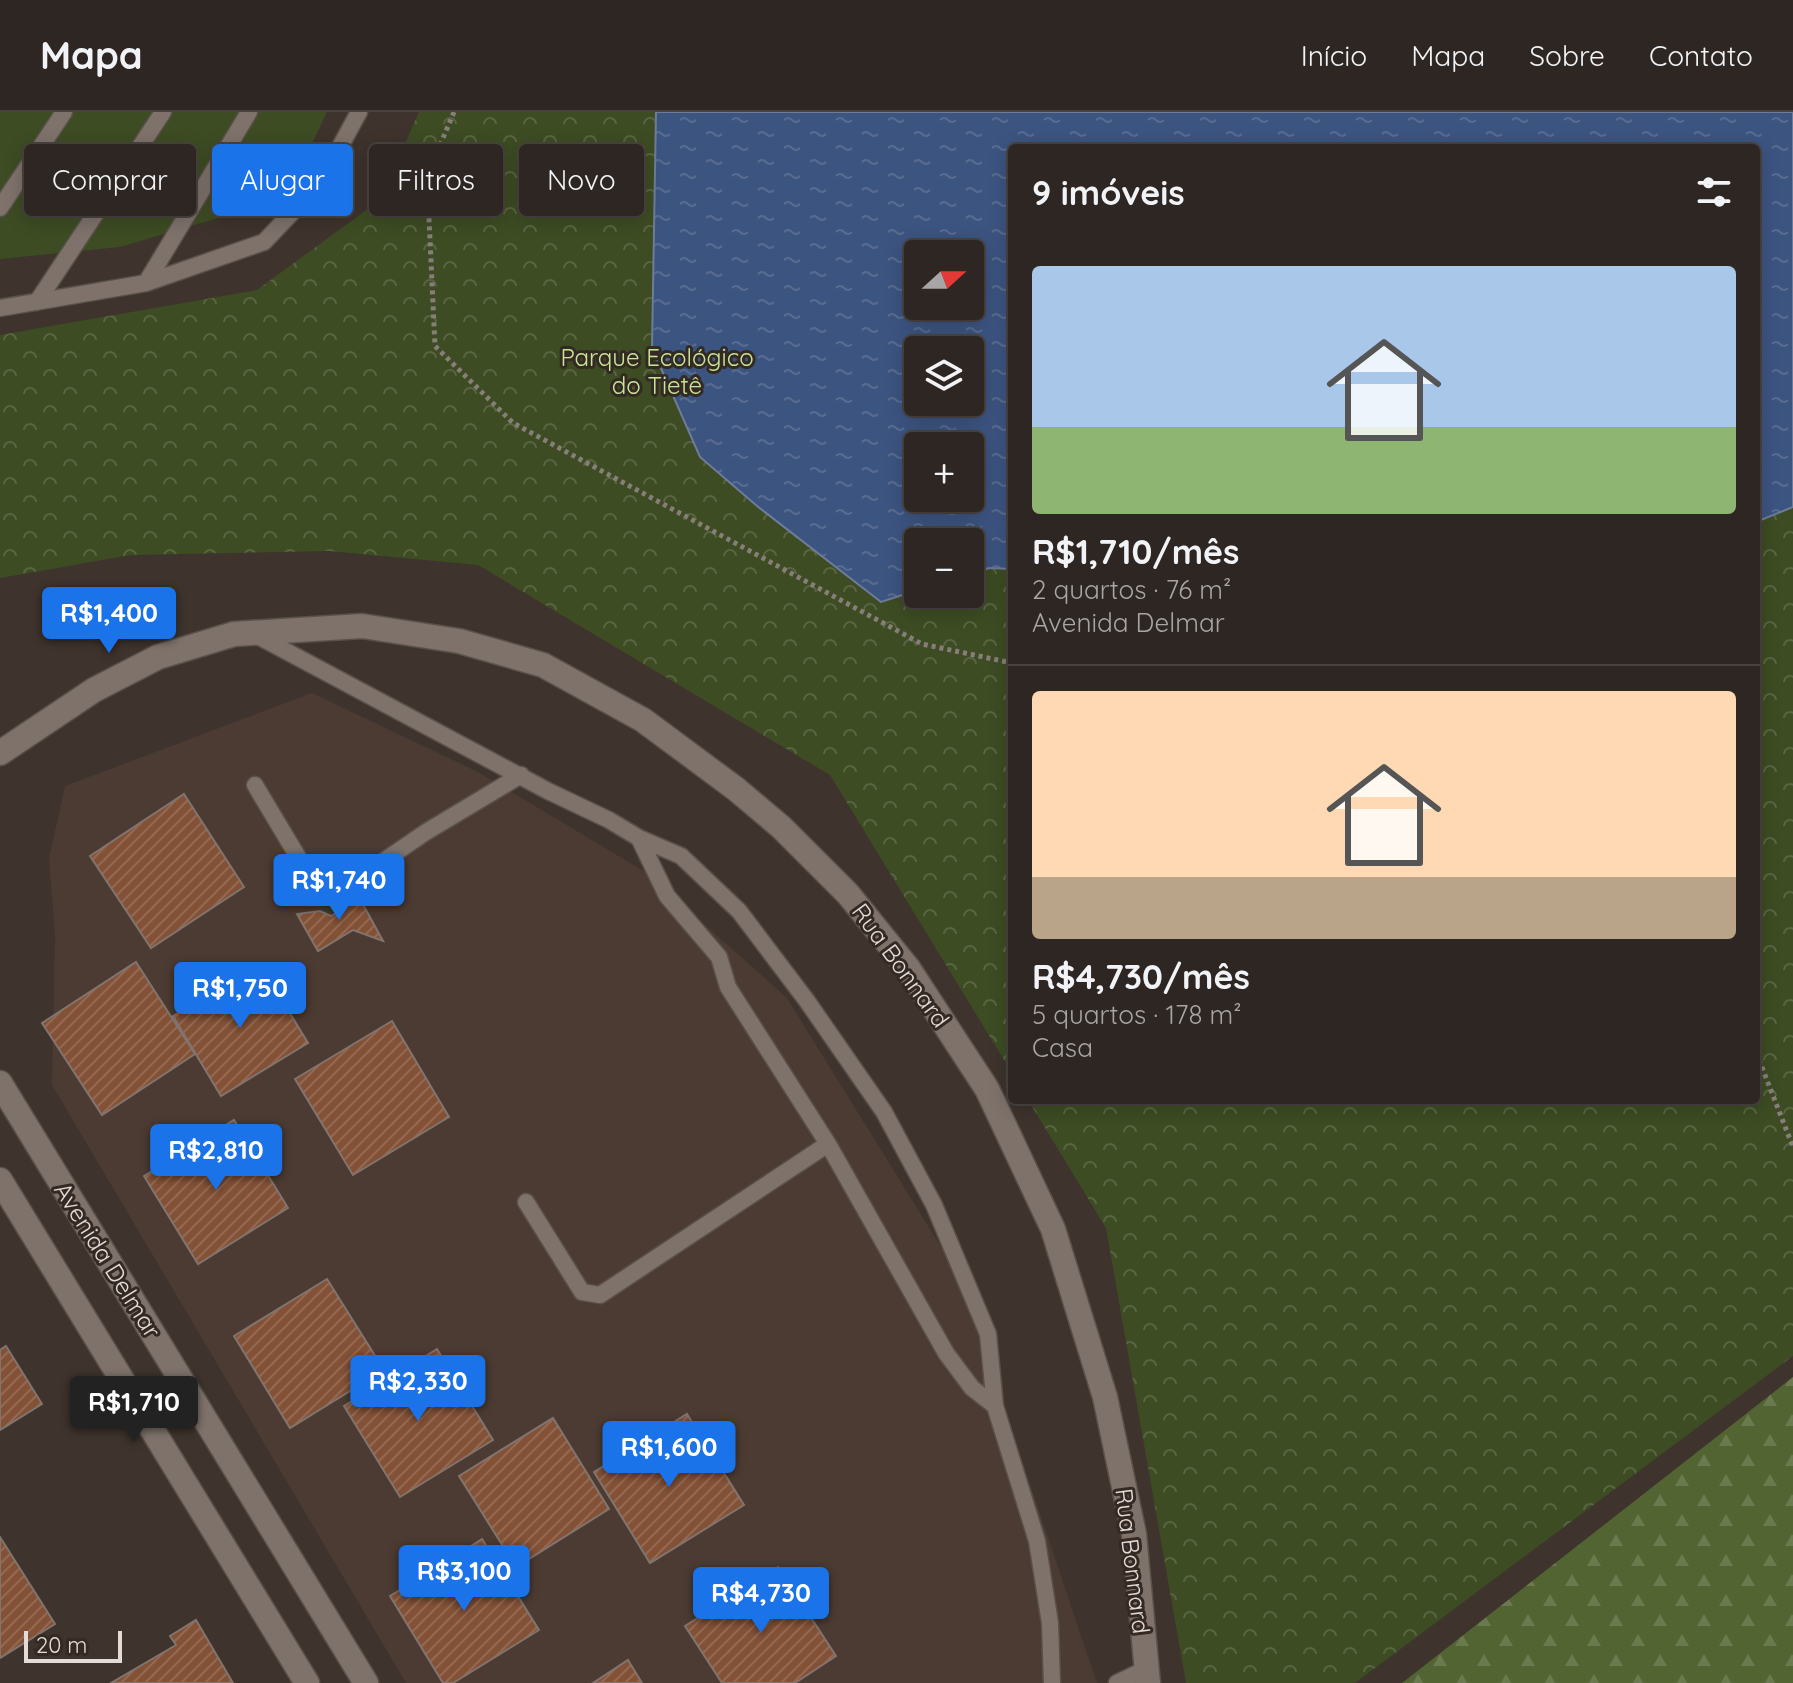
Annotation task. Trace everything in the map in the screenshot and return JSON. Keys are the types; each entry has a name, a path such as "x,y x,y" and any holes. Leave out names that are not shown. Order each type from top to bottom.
{"street":[{"name":"Rua Bonnard","path":"0,753 94,690 158,657 217,638 249,632 362,626 459,641 543,665 643,720 736,789 781,827 848,894 908,968 987,1089 1053,1229 1105,1397 1134,1534 1147,1676"},
{"name":"Avenida Delmar","path":"0,1083 366,1683"},
{"name":"Avenida Delmar","path":"0,1180 307,1683"}],"lane":[{"path":"0,208 64,112"},
{"path":"37,302 163,112"},
{"path":"146,283 249,112"},
{"path":"0,308 146,283 264,242 321,182 359,112"},
{"path":"249,632 639,838 681,856 739,911 807,1001 884,1112 934,1205 988,1334 995,1406 1037,1541 1050,1623 1052,1683"},
{"path":"255,785 304,867 316,879 342,881 369,871 426,832 521,775"},
{"path":"639,838 667,896 719,957 728,987 828,1144 946,1353 972,1388 995,1406"},
{"path":"526,1202 582,1292 600,1295 828,1144"},
{"path":"1117,1683 1147,1676"}],"path":[{"path":"454,112 427,176 435,346 513,423 922,644 1008,662"},
{"path":"1760,1062 1793,1147"}],"shaded area":[{"path":"312,693 478,772 647,873 787,998 961,1279 1097,1683 406,1683 52,1085 55,935 49,858 65,786"}],"green space":[{"path":"0,112 327,112 312,144 212,144 212,216 225,216 120,247 0,259"},
{"name":"Parque Ecológico do Tietê","path":"419,112 1793,112 1793,1356 1355,1683 1186,1683 1106,1228 1030,1104 1760,1104 1760,144 1008,144 1008,1066 830,775 478,565 329,551 131,555 0,578 0,335 257,290 369,208 369,216 503,216 503,144 405,144"},
{"path":"1793,1377 1793,1683 1402,1683"}],"water":[{"path":"656,112 1793,112 1793,507 1760,520 1760,144 1008,144 1008,569 984,570 984,528 904,528 904,595 881,602 757,506 700,457 652,348"}],"building":[{"path":"184,794 244,887 151,948 90,856"},
{"path":"354,888 383,941 353,930 318,951 297,914 320,911 331,916 346,907 339,894"},
{"path":"136,962 195,1054 102,1115 42,1023"},
{"path":"260,964 308,1043 221,1096 173,1016"},
{"path":"392,1021 449,1117 353,1175 295,1079"},
{"path":"234,1120 288,1208 198,1264 144,1176"},
{"path":"327,1279 384,1370 290,1428 234,1336"},
{"path":"6,1346 42,1404 0,1430 0,1350"},
{"path":"437,1349 493,1440 400,1497 344,1406"},
{"path":"687,1414 744,1505 650,1563 594,1472"},
{"path":"553,1418 609,1509 516,1567 459,1476"},
{"path":"0,1537 55,1624 0,1658"},
{"path":"482,1539 539,1630 453,1683 443,1683 390,1596"},
{"path":"778,1567 836,1656 795,1683 722,1683 685,1626"},
{"path":"196,1620 233,1683 111,1683 176,1645 170,1636"},
{"path":"628,1660 642,1683 593,1683"}]}
